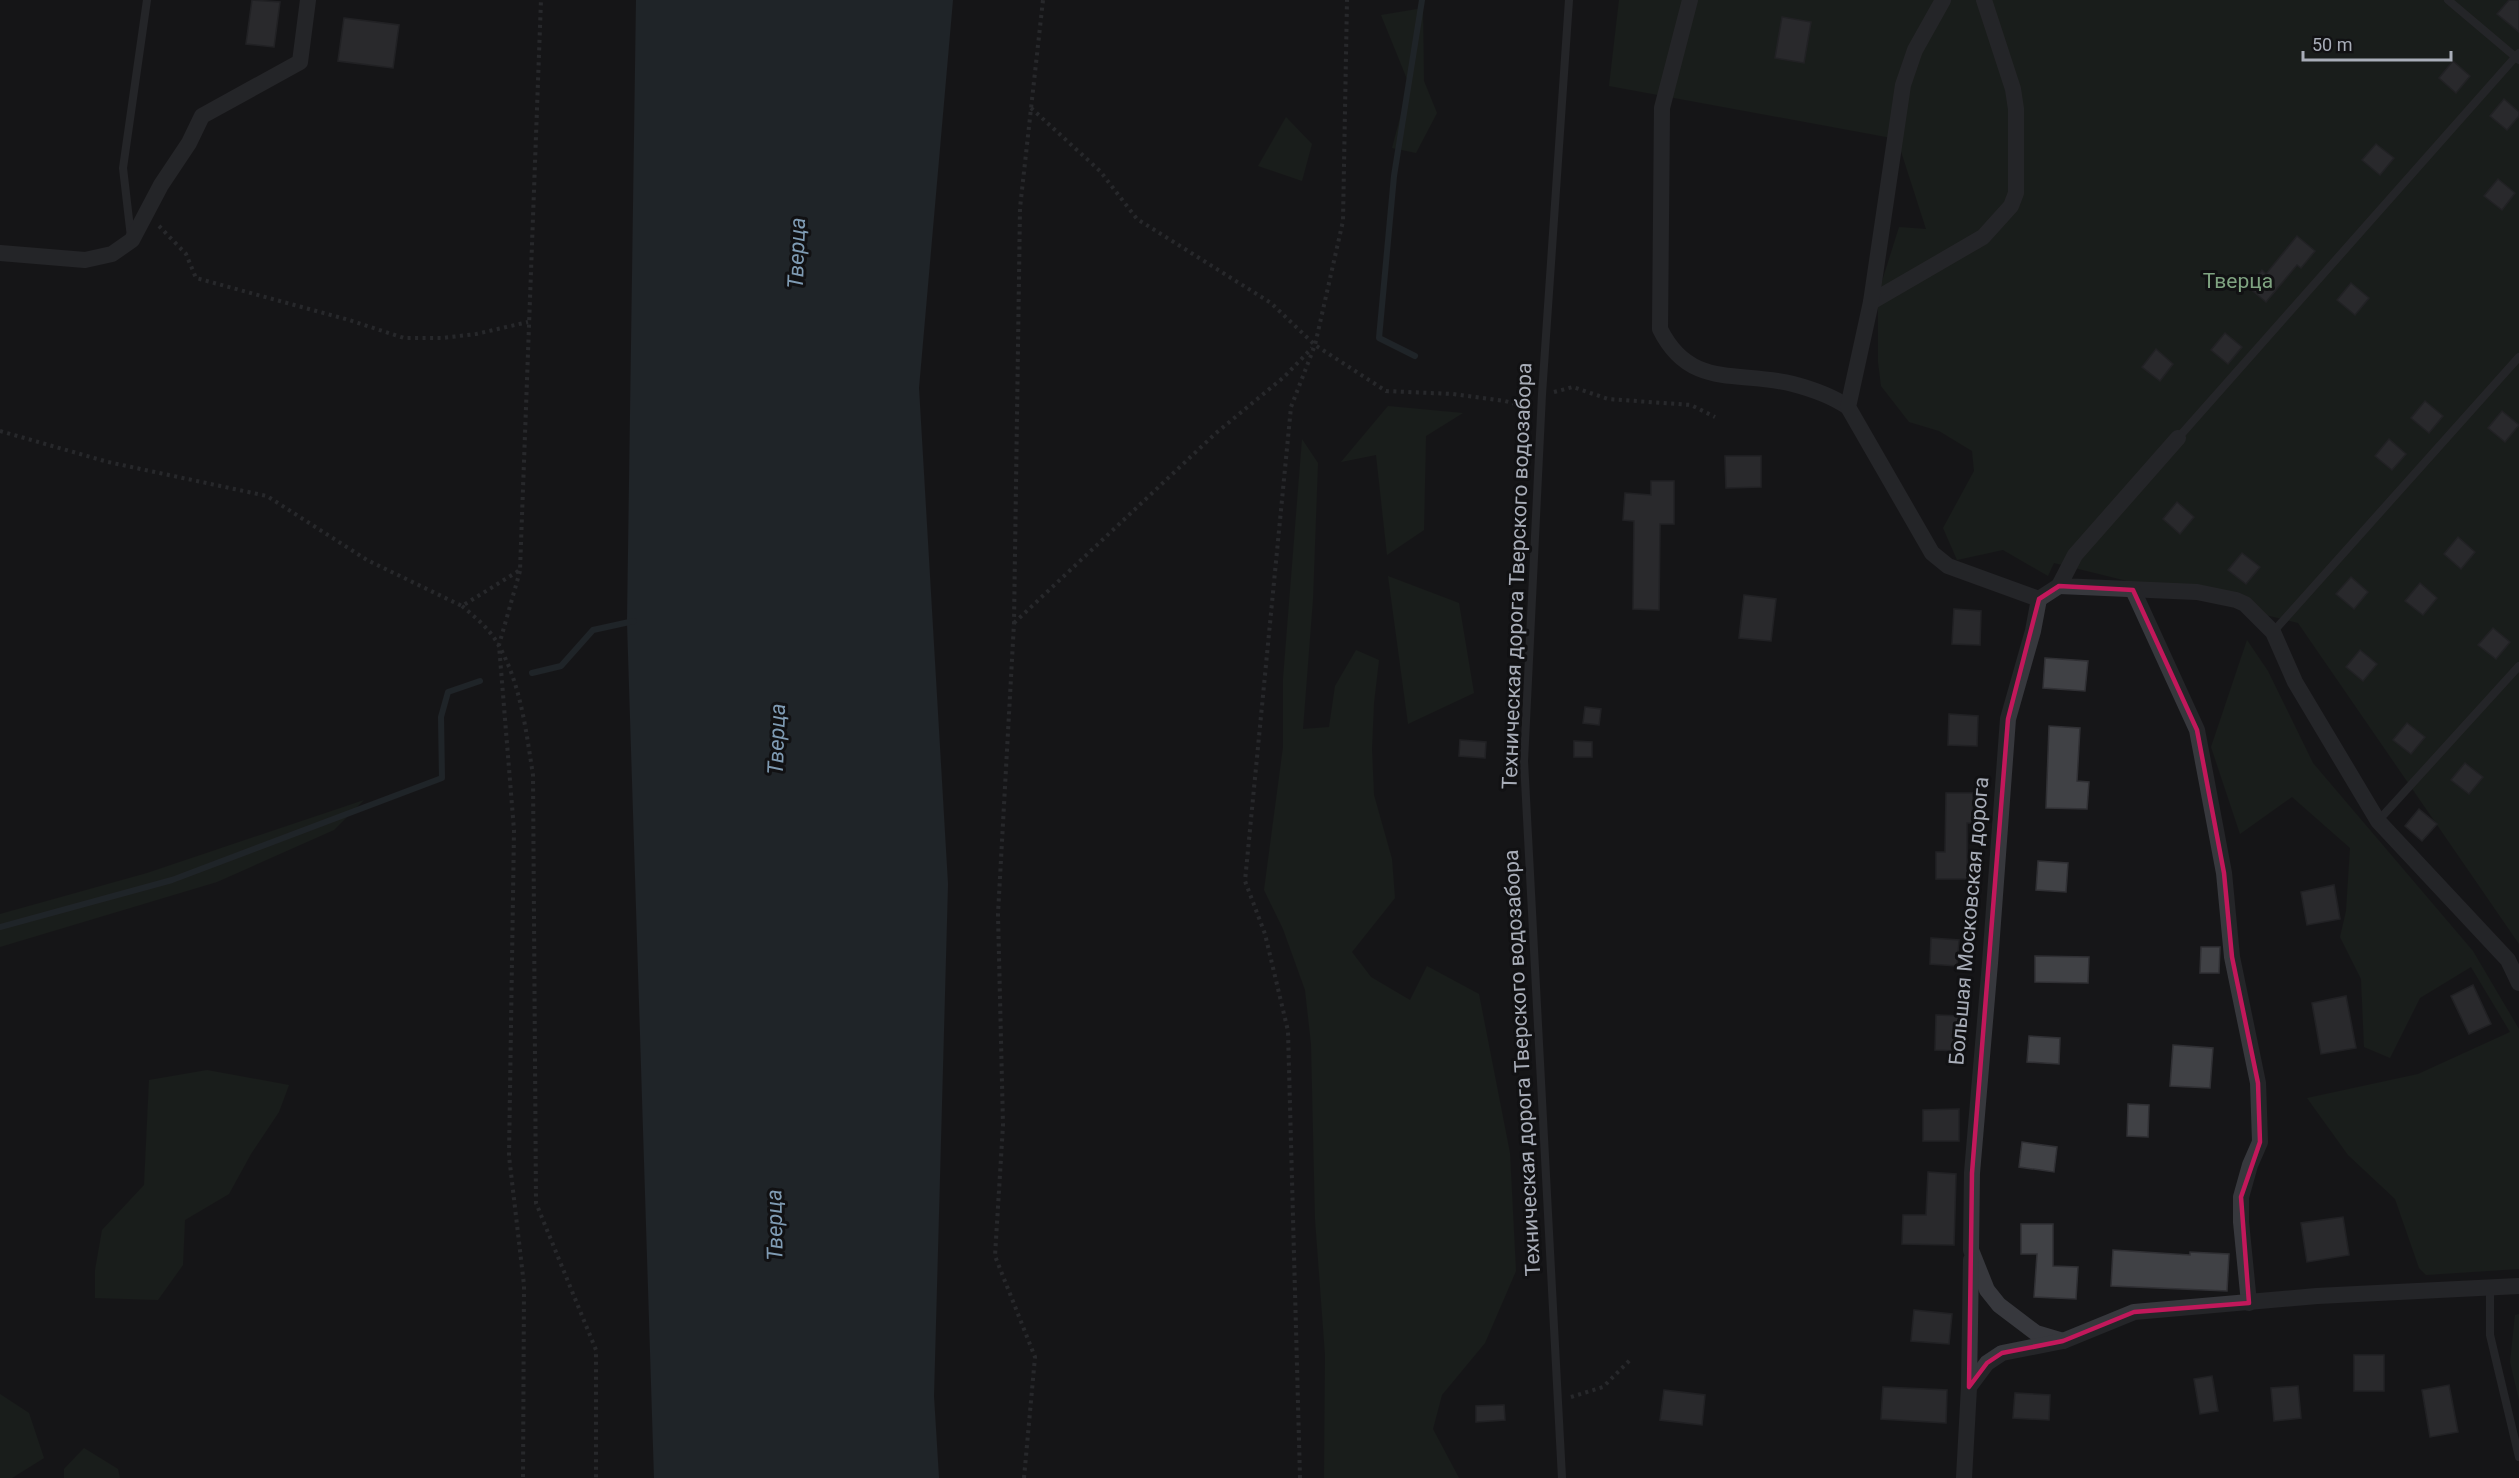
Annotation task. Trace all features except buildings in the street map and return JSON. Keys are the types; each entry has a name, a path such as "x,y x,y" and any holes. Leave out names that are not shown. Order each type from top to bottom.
{"street":[{"path":"0,253 85,260 112,254 132,240 189,143 202,116 300,62 308,0"},
{"path":"1690,0 1662,108 1660,329 1669,348 1708,373 1792,383 1834,398 1848,407 1932,553 1948,566 2039,599 2060,586 2075,555 2178,438"},
{"path":"1848,407 1871,302 1903,85 1915,50 1943,0"},
{"path":"1871,302 1983,237 2011,207 2016,193 2016,109 2013,89 1983,0"},
{"path":"2060,586 2197,592 2245,604 2274,632 2295,682 2378,821 2508,960 2519,983"},
{"path":"2133,590 2197,730 2224,873 2232,957 2258,1083 2260,1142 2250,1165 2241,1197 2241,1222 2249,1303"},
{"name":"Большая Московская дорога","path":"1964,1478 1969,1387 1971,1173 1990,963 2008,719 2033,631 2039,599"},
{"name":"Большая Московская дорога","path":"1971,1250 1987,1290 1999,1305 2036,1333 2063,1341"},
{"path":"1969,1387 1987,1362 2002,1353 2063,1341 2134,1312 2317,1296 2519,1286"}],"lane":[{"path":"132,240 123,168 147,0"},
{"name":"Техническая дорога Тверского водозабора","path":"1562,1478 1524,761 1542,394 1569,0"},
{"path":"2178,438 2518,57 2448,0"},
{"path":"2274,632 2519,357"},
{"path":"2378,821 2519,666"},
{"path":"2490,1288 2490,1335 2519,1457"}],"path":[{"path":"523,1478 524,1285 509,1156 514,830 499,645 520,570 541,0"},
{"path":"1024,1478 1035,1357 995,1256 1003,1125 998,914 1014,622 1020,208 1043,0"},
{"path":"1300,1478 1288,1031 1265,933 1245,881 1291,406 1315,345 1342,221 1347,0"},
{"path":"1031,108 1100,171 1137,219 1271,303 1315,345 1386,391 1453,394 1505,401 1541,411"},
{"path":"146,213 186,254 196,278 349,320 404,338 442,338 476,334 528,322"},
{"path":"1014,622 1216,433 1284,377 1315,345"},
{"path":"1542,394 1566,391 1573,387 1608,399 1691,405 1715,417"},
{"path":"0,431 108,462 267,496 367,560 462,606 478,619 499,645 522,706 533,775 536,1203 596,1350 596,1478"},
{"path":"462,606 520,570"},
{"path":"1558,1400 1604,1387 1632,1358"}],"highlighted area":[{"path":"2059,586 2133,590 2197,730 2224,873 2232,957 2258,1083 2260,1142 2241,1197 2249,1303 2134,1312 2063,1341 2002,1353 1987,1363 1969,1387 1972,1173 2008,719 2039,599"}],"green space":[{"name":"Тверца","path":"1619,0 2519,0 2519,944 2298,623 2054,563 2048,576 2003,550 1957,560 1943,528 1974,471 1972,451 1939,431 1909,422 1881,386 1878,362 1878,294 1899,227 1926,229 1897,139 1609,86"},
{"path":"1423,8 1424,81 1437,113 1416,153 1392,148 1409,84 1381,15"},
{"path":"1286,117 1312,144 1302,181 1258,166"},
{"path":"1388,406 1463,413 1426,436 1424,530 1387,555 1376,455 1341,462"},
{"path":"1302,439 1318,463 1313,599 1303,729 1329,727 1335,686 1356,650 1379,660 1372,749 1374,795 1392,859 1395,898 1352,952 1371,977 1410,1000 1427,966 1479,994 1510,1153 1516,1271 1485,1343 1442,1395 1433,1429 1459,1478 1324,1478 1325,1355 1315,1219 1311,1044 1305,990 1283,929 1264,890 1283,747 1283,679"},
{"path":"1388,576 1459,603 1474,693 1408,724"},
{"path":"2247,640 2268,671 2313,763 2473,951 2519,1029 2519,1269 2426,1275 2419,1268 2395,1199 2348,1155 2307,1098 2418,1074 2510,1032 2471,967 2420,998 2390,1058 2364,1047 2361,979 2340,937 2346,911 2350,848 2292,797 2240,834 2211,747"},
{"path":"364,800 334,830 217,882 0,947 0,914 147,873"},
{"path":"207,1070 289,1085 279,1112 251,1154 229,1194 185,1220 183,1265 158,1300 95,1298 95,1270 102,1230 144,1185 149,1080"},
{"path":"2519,1314 2519,1400 2510,1362 2515,1315"},
{"path":"0,1394 29,1413 44,1458 12,1478 0,1478"},
{"path":"84,1448 118,1469 120,1478 64,1478 64,1469"}],"water":[{"path":"636,0 953,0 919,388 948,884 934,1396 939,1478 654,1478 627,622"}],"waterway":[{"path":"1415,356 1379,338 1394,176 1422,0"},
{"path":"532,673 561,666 593,630 634,621"},
{"path":"0,927 172,880 442,778 441,717 448,692 480,681"}]}
